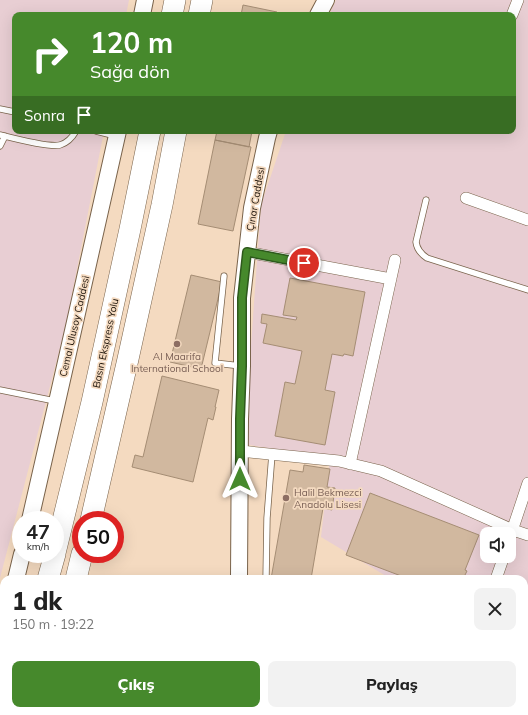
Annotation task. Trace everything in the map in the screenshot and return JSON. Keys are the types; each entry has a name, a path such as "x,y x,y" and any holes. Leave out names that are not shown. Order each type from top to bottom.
{"highway":[{"path":"173,12 175,0"},
{"path":"200,12 202,0"},
{"name":"Basın Ekspress Yolu","path":"64,516 130,230 149,134"},
{"path":"93,511 162,205 175,134"},
{"name":"Basın Ekspress Yolu","path":"49,575 52,563"},
{"path":"77,575 80,563"}],"main road":[{"path":"143,12 145,0"},
{"path":"320,12 326,0"},
{"name":"Cemal Ulusoy Caddesi","path":"32,511 117,134"},
{"name":"Çınar Caddesi","path":"239,575 242,298 252,208 268,134"},
{"path":"17,575 20,563"}],"street":[{"path":"513,12 518,0"},
{"path":"466,198 528,220"},
{"path":"247,252 391,279"},
{"path":"350,464 395,260"},
{"path":"240,451 339,461 381,471 495,527"},
{"path":"514,527 528,483"},
{"path":"516,535 528,535"},
{"path":"497,575 502,563"}],"lane":[{"path":"0,109 12,111"},
{"path":"0,146 2,136 55,146 66,143 74,134"},
{"path":"426,200 416,242 418,249 423,256 528,290"},
{"path":"224,276 215,363 242,366"},
{"path":"0,390 57,402"},
{"path":"266,575 267,518 272,454"}],"shaded area":[{"path":"0,0 129,0 127,12 12,12 12,134 103,134 66,325 17,511 12,511 12,532 1,575"},
{"path":"336,0 528,0 528,575 384,575 321,537 330,458 244,444 261,205 285,134 516,134 516,12 330,12"}],"building":[{"path":"243,5 277,12 242,12"},
{"path":"216,134 251,134 249,147 215,140"},
{"path":"215,140 251,147 233,231 198,224"},
{"path":"191,275 222,282 201,369 170,362"},
{"path":"290,278 365,292 353,356 332,354 325,390 335,392 325,445 275,436 285,382 295,384 302,351 263,343 267,324 261,323 262,314 296,320 297,317 283,315"},
{"path":"162,376 219,390 213,420 208,418 193,482 132,467 135,455 143,457"},
{"path":"304,465 330,469 327,487 335,488 332,510 323,508 312,575 272,575 290,470 303,472"},
{"path":"370,493 479,535 465,570 467,571 465,575 398,575 346,555"}],"place":[{"name":"Al Maarifa International School","path":"177,344"},
{"name":"Halil Bekmezci Anadolu Lisesi","path":"286,498"}],"route":[{"path":"240,479 242,298 247,252 304,263"}]}
